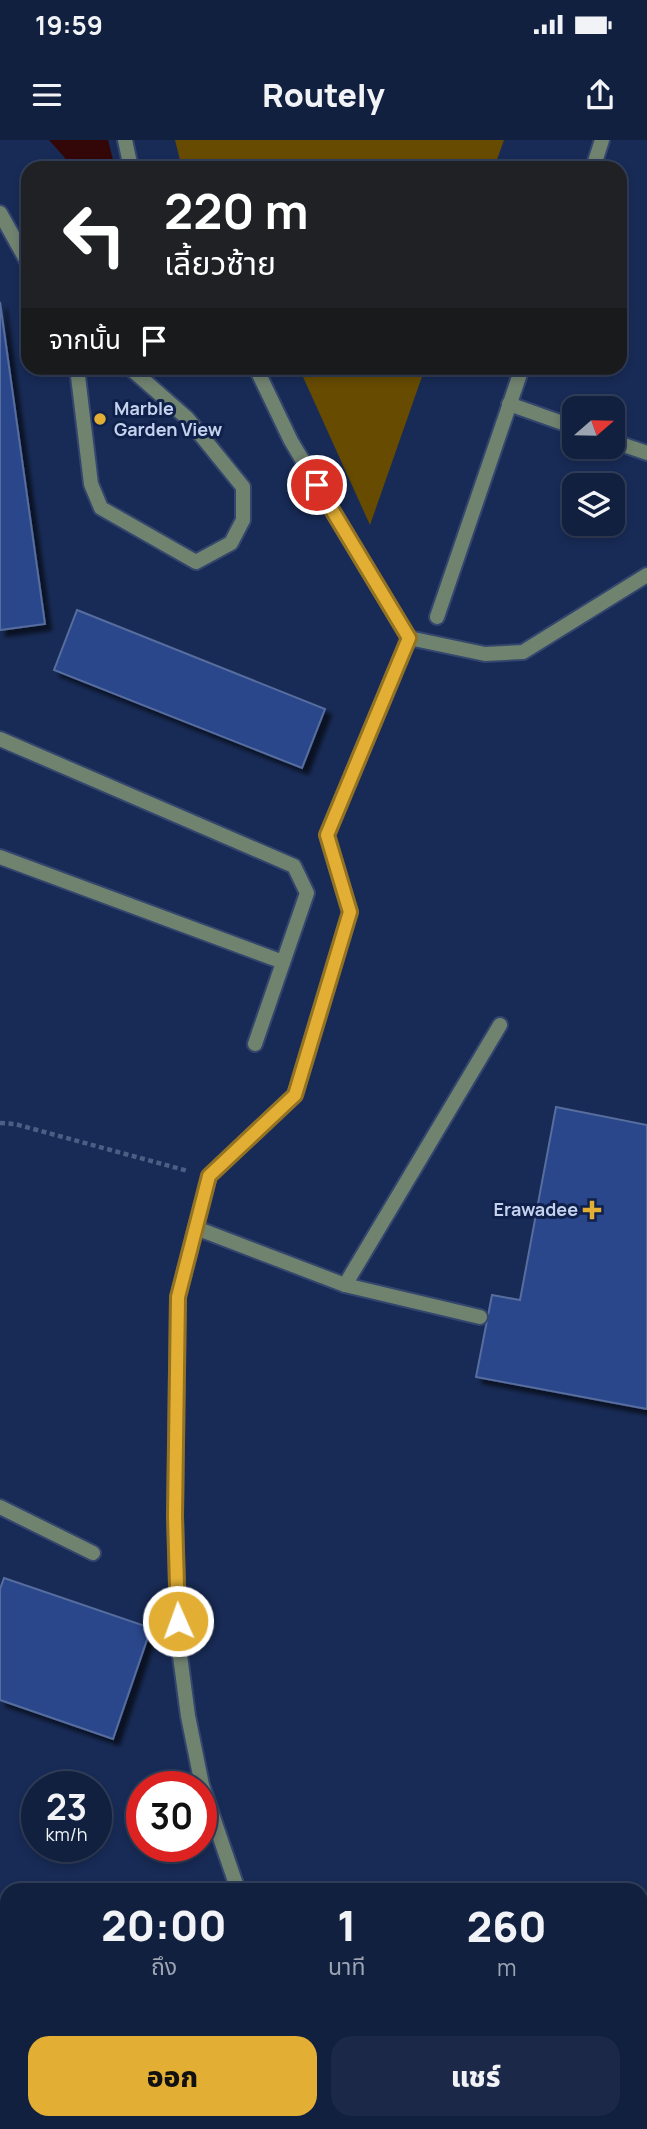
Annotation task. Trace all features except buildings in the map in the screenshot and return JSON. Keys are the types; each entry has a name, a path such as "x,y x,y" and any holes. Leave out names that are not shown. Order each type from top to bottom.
{"street":[{"path":"125,140 130,161"},
{"path":"595,161 602,140"},
{"path":"0,213 21,250"},
{"path":"78,375 91,484 101,508 196,562 231,542 243,520 243,487 187,418 138,375"},
{"path":"259,375 291,441 409,638 485,654 523,652 647,575"},
{"path":"437,617 519,375"},
{"path":"509,404 562,423"},
{"path":"625,445 647,453"},
{"path":"236,1883 202,1785 188,1716 179,1648 175,1516 178,1297 209,1176 295,1095 350,912 327,835 409,638"},
{"path":"0,739 294,866 307,893 255,1044"},
{"path":"0,857 283,962"},
{"path":"345,1285 500,1025"},
{"path":"196,1228 345,1285 480,1317"},
{"path":"0,1507 93,1553"}],"path":[{"path":"0,1122 209,1176"}],"shaded area":[{"path":"49,140 108,140 113,161 64,161 65,158"},
{"path":"175,140 504,140 496,161 180,161"},
{"path":"302,375 423,375 370,525"}],"place":[{"name":"Marble Garden View","path":"100,419"},
{"name":"Erawadee","path":"592,1210"}],"route":[{"path":"178,1621 175,1516 178,1297 209,1176 295,1095 350,912 327,835 409,638 317,485"}]}
